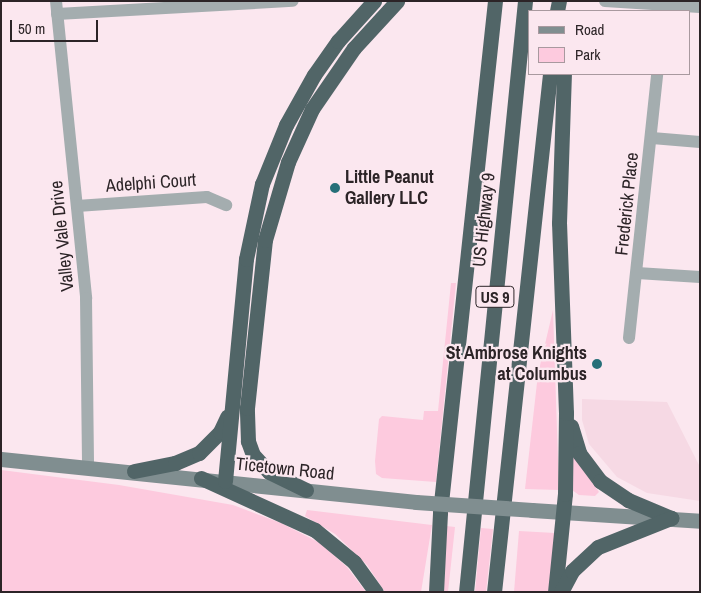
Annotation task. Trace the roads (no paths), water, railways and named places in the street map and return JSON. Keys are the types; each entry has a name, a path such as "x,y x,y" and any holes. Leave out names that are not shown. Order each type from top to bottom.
{"highway":[{"path":"225,481 246,259 268,167 314,76 338,41 374,1"},
{"path":"306,490 269,472 253,455 248,441 247,408 266,240 288,162 312,110 354,48 396,1"},
{"path":"489,1 490,45"},
{"path":"436,592 440,512 495,1"},
{"name":"US Highway 9","path":"466,592 525,1"},
{"name":"US 9","path":"494,592 550,75"},
{"path":"555,592 565,511 566,412 559,223 564,75"},
{"path":"134,471 175,463 199,454 220,432 231,406"},
{"path":"566,412 580,453 600,481 628,500 671,518"},
{"path":"201,478 315,530 354,562 376,592"},
{"path":"426,592 440,512"},
{"path":"561,592 572,571 598,547 671,518"}],"street":[{"path":"56,8 293,1"},
{"path":"605,1 700,7"},
{"name":"Valley Vale Drive","path":"56,8 86,298 88,467"},
{"name":"Frederick Place","path":"629,338 652,138 657,75"},
{"path":"652,138 700,142"},
{"name":"Adelphi Court","path":"77,206 208,197 226,205"},
{"path":"637,273 700,277"},
{"name":"Ticetown Road","path":"1,459 134,471 416,502 700,520"}],"place":[{"name":"Little Peanut Gallery LLC","path":"335,188"},
{"name":"St Ambrose Knights at Columbus","path":"597,364"}]}
